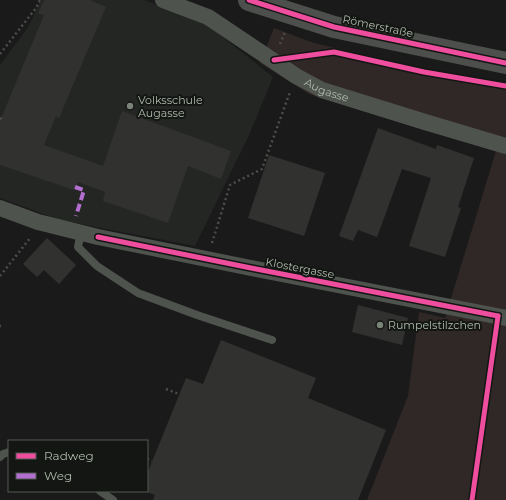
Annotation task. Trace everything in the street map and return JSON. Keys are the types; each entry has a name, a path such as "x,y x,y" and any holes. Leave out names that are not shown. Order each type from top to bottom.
{"main road":[{"name":"Römerstraße","path":"249,0 334,27 506,63"}],"street":[{"name":"Augasse","path":"163,0 208,17 296,76 322,90 506,146"},
{"name":"Klostergasse","path":"0,208 38,222 98,237 502,317"}],"lane":[{"path":"81,232 78,248 97,266 138,294 272,340"},
{"path":"101,492 113,500"}],"path":[{"path":"0,54 36,8 40,0"},
{"path":"277,50 285,30"},
{"path":"212,242 230,185 262,169 296,76"},
{"path":"0,276 33,234 38,222"},
{"path":"166,389 179,394"},
{"path":"148,459 152,461"}],"shaded area":[{"name":"Volksschule Augasse","path":"41,0 144,0 205,23 273,77 249,135 195,246 60,220 0,198 0,65 29,26"},
{"path":"274,28 314,43 419,68 506,83 506,500 367,500 408,396 419,312 445,318 496,151 309,94 260,63"}],"building":[{"path":"44,0 90,0 106,7 59,118 56,116 44,145 103,166 122,111 231,151 221,179 188,166 168,223 103,201 105,192 78,182 74,190 0,165 0,121 44,15 38,13"},
{"path":"378,128 436,149 437,145 474,158 458,207 461,208 445,257 409,246 431,178 402,169 377,237 358,230 353,241 339,236"},
{"path":"269,155 325,173 304,236 248,218"},
{"path":"47,238 76,265 59,284 44,270 37,277 23,264"},
{"name":"Rumpelstilzchen","path":"358,305 408,318 402,345 352,332"},
{"path":"221,340 316,378 308,398 386,430 358,500 153,500 155,495 147,492 148,472 186,378 203,384"}],"marked path":[{"path":"75,187 84,190 76,216"}],"cycle path":[{"path":"249,0 334,27 506,63"},
{"path":"274,60 334,52 424,72 506,86"},
{"path":"98,237 498,316"},
{"path":"472,500 498,316"}],"place":[{"name":"Volksschule Augasse","path":"130,106"},
{"name":"Rumpelstilzchen","path":"380,325"}]}
